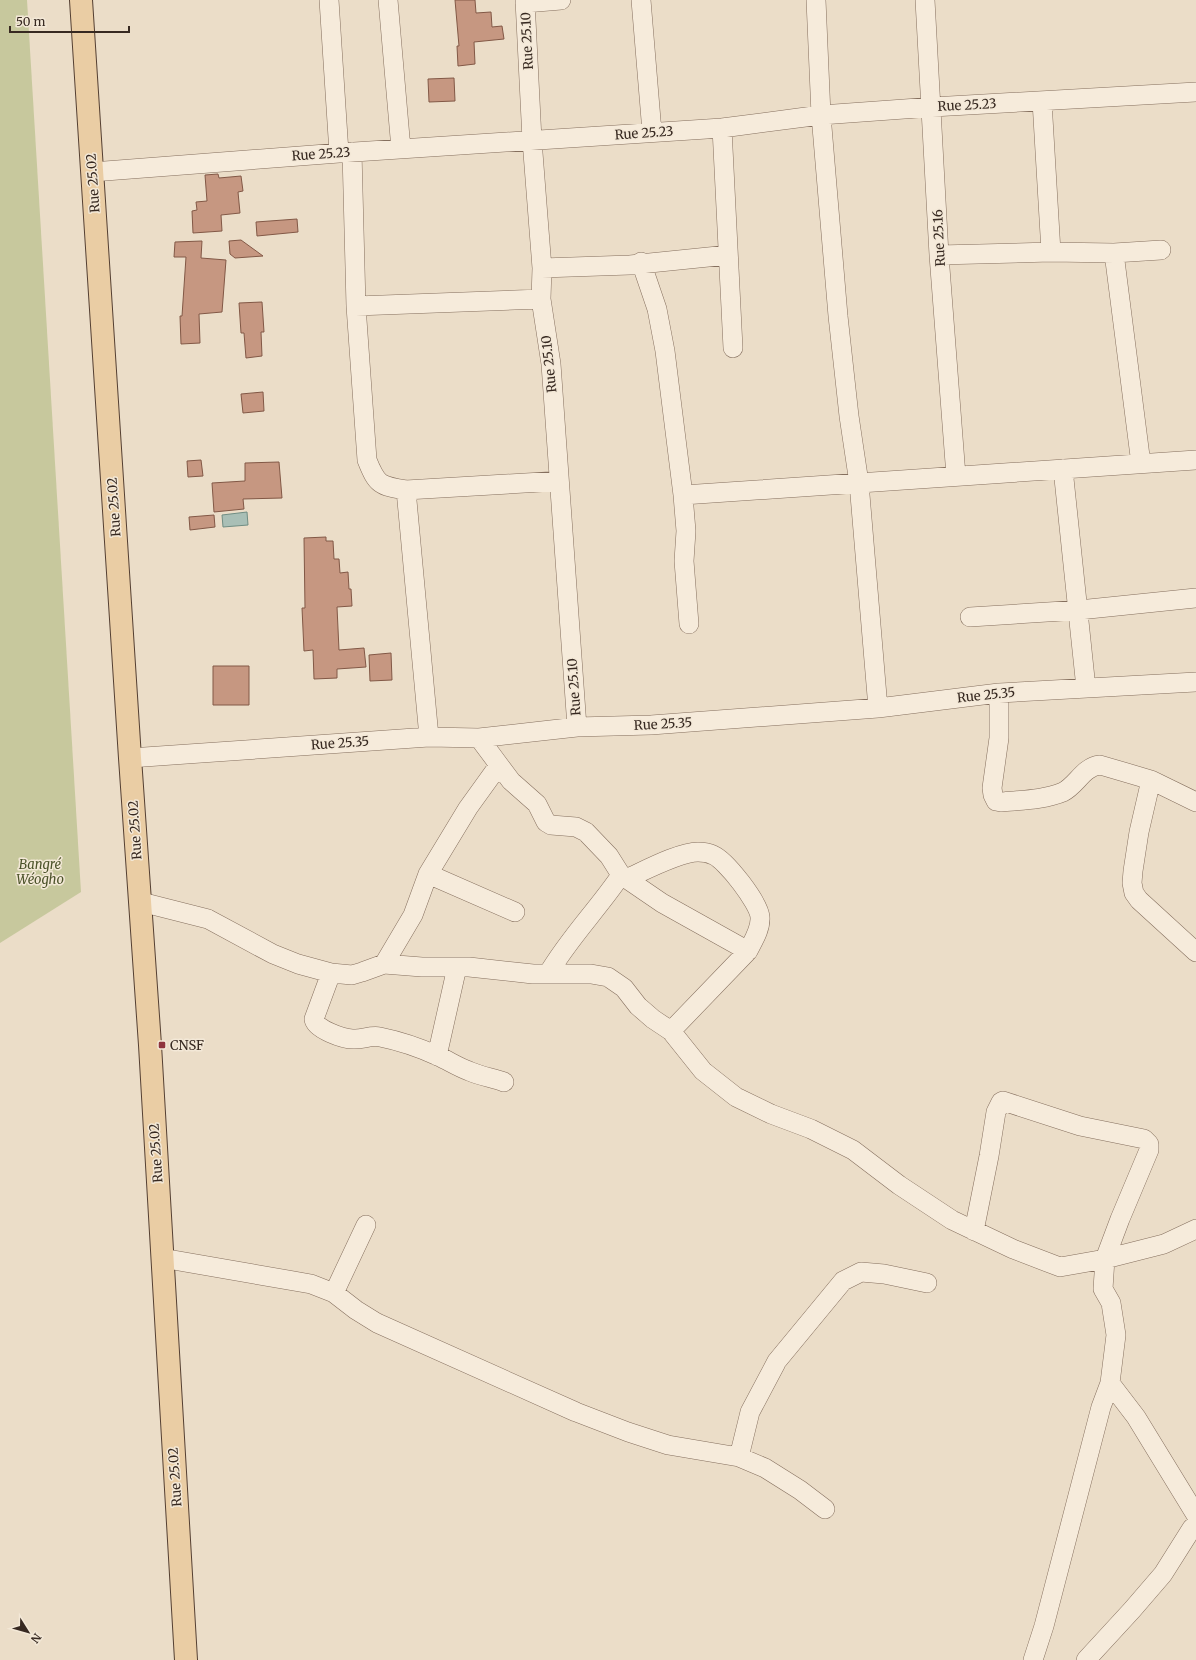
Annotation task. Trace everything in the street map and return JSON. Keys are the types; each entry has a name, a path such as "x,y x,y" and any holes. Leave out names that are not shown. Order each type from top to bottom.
{"main road":[{"name":"Rue 25.02","path":"81,0 130,758 141,902 186,1660"}],"street":[{"path":"329,0 346,153 367,460 373,475 384,486 406,490 559,481"},
{"path":"388,0 401,149"},
{"path":"525,1 561,0"},
{"path":"641,0 652,132"},
{"path":"816,0 821,115 838,316 849,416 859,483 878,708"},
{"name":"Rue 25.16","path":"925,0 939,255 956,476"},
{"name":"Rue 25.10","path":"525,1 532,140 542,268 541,299 550,364 577,727"},
{"name":"Rue 25.23","path":"92,172 401,149 722,128 821,115 1196,92"},
{"path":"1042,101 1051,252"},
{"path":"722,128 733,348"},
{"path":"939,255 1051,252 1114,253 1161,250"},
{"path":"1114,253 1141,464"},
{"path":"542,268 594,267 728,255"},
{"path":"641,262 657,309 665,351 683,495 686,530 684,562 689,624"},
{"path":"356,306 541,299"},
{"path":"683,495 1196,460"},
{"path":"1064,469 1086,688"},
{"path":"406,490 429,737"},
{"path":"970,617 1079,610 1196,598"},
{"name":"Rue 25.35","path":"130,758 429,737 478,738 577,727 651,725 878,708 999,693 1196,682"},
{"path":"999,693 999,738 992,788 996,801 1022,800 1064,791 1092,766 1100,765 1151,780 1196,802"},
{"path":"478,738 511,781 537,804 546,822 551,825 576,827 586,832 609,856 623,877 668,907 748,951"},
{"path":"384,964 413,915 428,874 468,808 499,765"},
{"path":"1151,780 1139,832 1133,871 1133,888 1139,900 1196,952"},
{"path":"548,974 562,950 623,877 678,857 698,852 714,855 731,870 754,902 760,916 759,928 748,951 671,1031"},
{"path":"428,874 516,912"},
{"path":"141,902 208,919 273,954 298,964 331,973 352,974 384,964 422,967 457,967 533,974 591,974 608,977 624,988 638,1006 653,1020 671,1031 704,1071 736,1096 771,1114 811,1129 853,1150 927,1205 952,1220 1013,1249 1060,1267 1105,1259 1164,1244 1196,1229"},
{"path":"437,1056 457,967"},
{"path":"331,973 314,1019 319,1027 344,1038 362,1039 370,1036 379,1036 413,1046 469,1071 504,1082"},
{"path":"974,1231 996,1112 999,1104 1003,1101 1080,1126 1144,1139 1149,1144 1149,1150 1105,1259 1102,1289 1111,1304 1116,1335 1110,1383 1101,1407 1044,1626 1032,1660"},
{"path":"334,1293 366,1225"},
{"path":"162,1258 311,1284 334,1293 356,1310 377,1323 606,1424 668,1445 739,1457 765,1468 800,1490 825,1509"},
{"path":"739,1457 750,1412 777,1361 843,1281 860,1272 884,1274 928,1283"},
{"path":"1086,1660 1163,1574 1195,1525 1136,1417 1110,1383"}],"green space":[{"name":"Bangré Wéogho","path":"0,0 27,0 81,892 0,943"}],"shaded area":[{"path":"247,512 248,525 223,527 222,515"}],"building":[{"path":"455,0 475,0 476,13 491,12 492,27 502,26 504,39 474,42 475,64 458,66 457,46 459,46"},
{"path":"454,78 455,101 429,102 428,79"},
{"path":"218,174 219,178 241,176 243,191 238,192 240,213 221,215 222,231 193,233 192,211 197,210 196,202 207,201 205,175"},
{"path":"297,219 298,232 257,236 256,222"},
{"path":"241,240 263,256 235,258 230,254 229,241"},
{"path":"202,241 201,258 226,260 222,312 199,314 200,343 181,344 180,316 182,316 186,257 174,257 175,242"},
{"path":"262,302 264,332 261,332 262,356 246,358 244,333 241,333 239,303"},
{"path":"263,392 264,411 243,413 241,394"},
{"path":"201,460 203,476 188,477 187,461"},
{"path":"279,462 282,498 243,499 244,509 214,512 212,483 245,481 245,463"},
{"path":"214,515 215,527 190,530 189,517"},
{"path":"326,537 326,541 333,541 334,559 339,559 340,573 348,572 349,589 351,589 352,606 337,607 339,650 364,648 366,667 337,669 337,678 314,679 313,650 304,651 302,608 305,608 304,538"},
{"path":"391,653 392,680 370,681 369,655"},
{"path":"213,666 249,666 249,705 213,705"}],"place":[{"name":"CNSF","path":"162,1045"}]}
